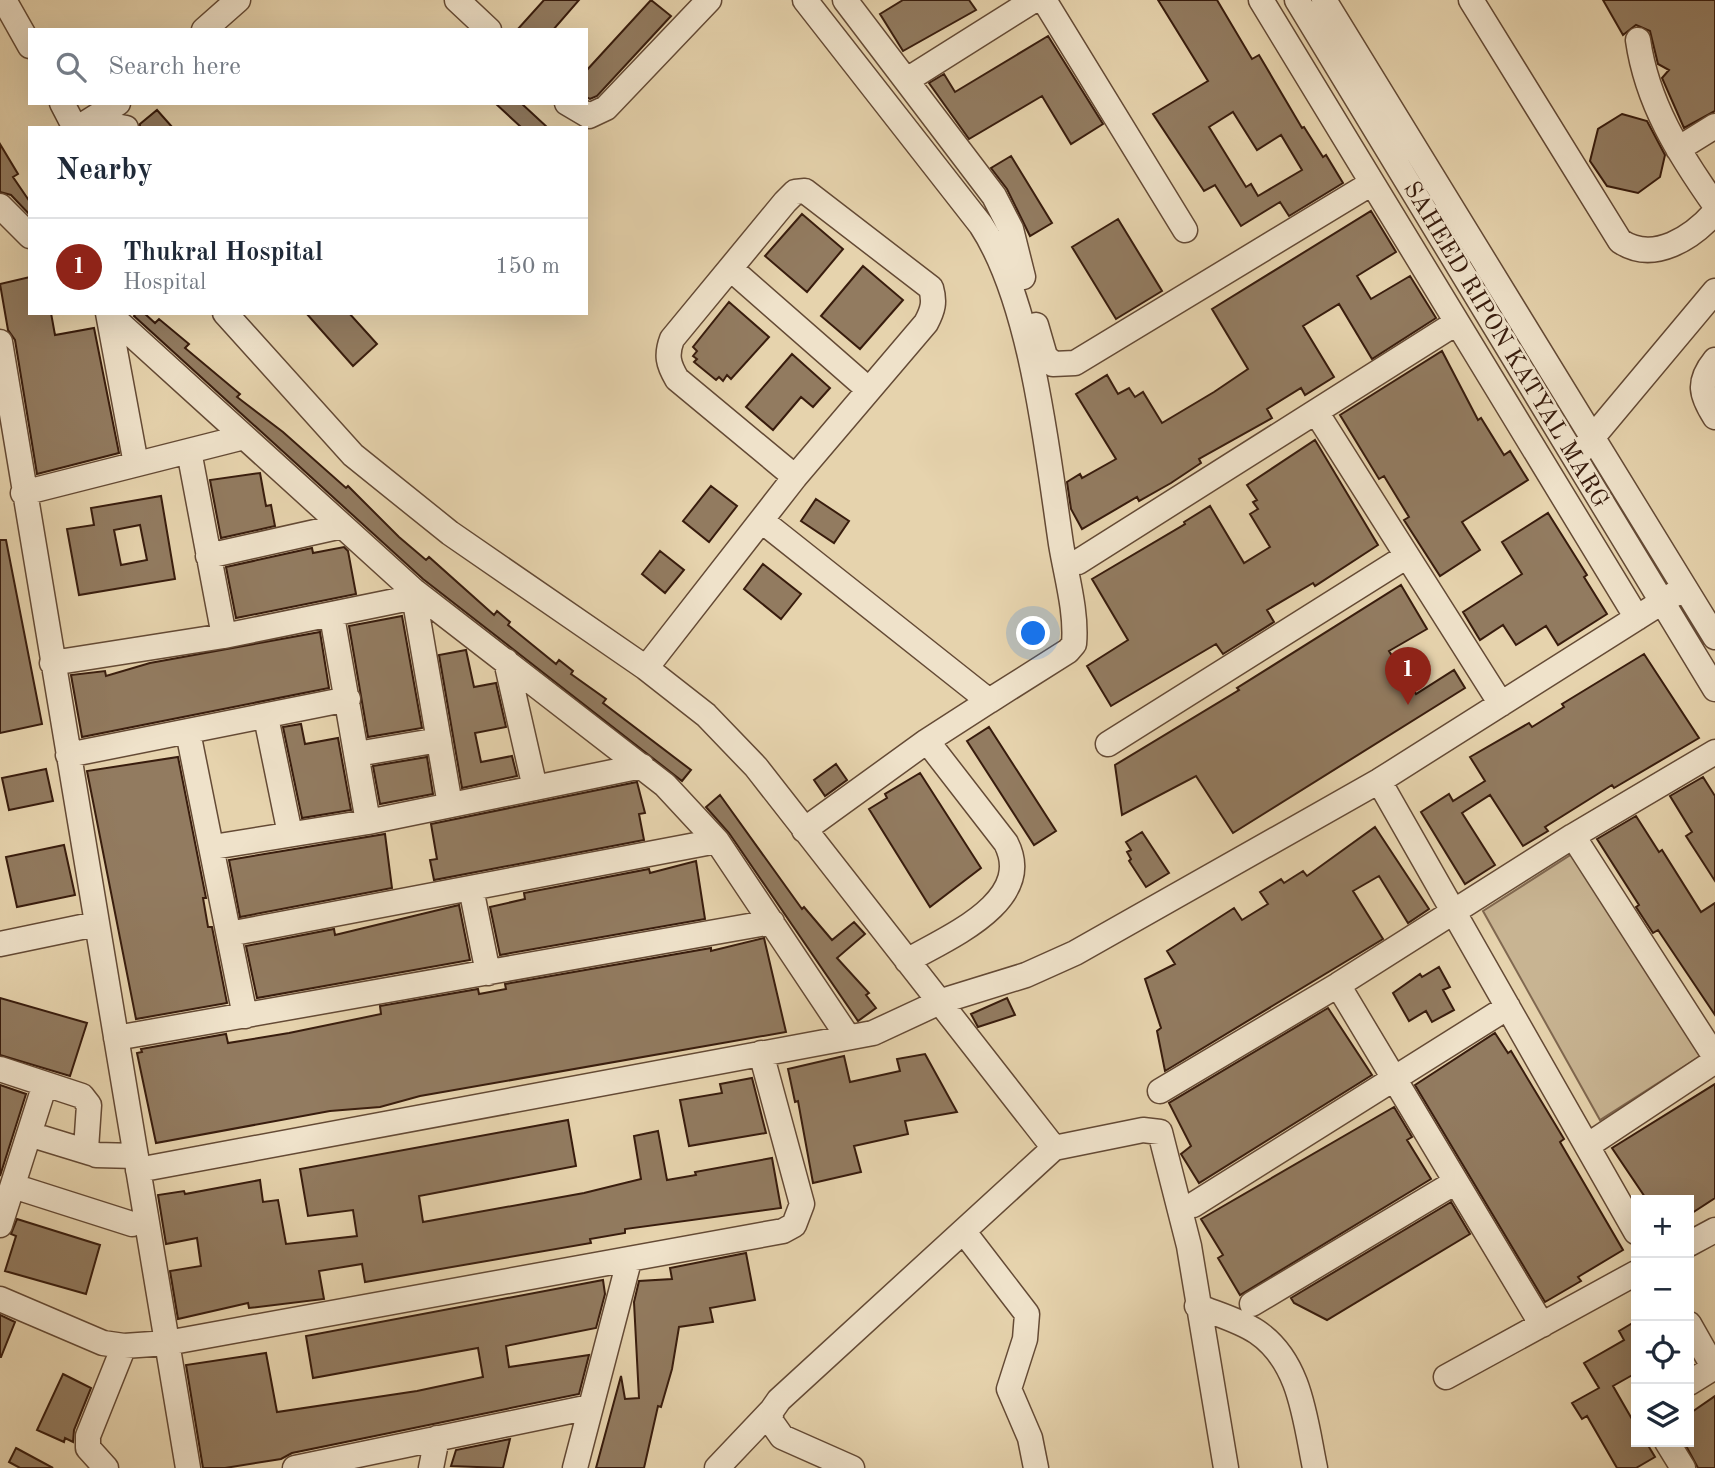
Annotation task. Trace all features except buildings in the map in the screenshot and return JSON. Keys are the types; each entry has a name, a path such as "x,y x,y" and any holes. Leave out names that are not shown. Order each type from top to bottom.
{"street":[{"path":"4,0 28,42"},
{"path":"206,28 239,0"},
{"path":"457,0 487,28"},
{"path":"570,105 589,116 606,108 709,0"},
{"path":"804,830 927,741 1068,651 1074,644 1053,491 1026,345 999,253 981,225 805,0"},
{"path":"845,0 1004,211 1045,356 1053,364 1075,363 1371,183"},
{"path":"907,80 1034,0"},
{"path":"1044,0 1185,230"},
{"path":"1261,0 1637,618"},
{"name":"SAHEED RIPON KATYAL MARG","path":"1297,0 1715,689"},
{"name":"SAHEED RIPON KATYAL MARG","path":"1324,0 1715,637"},
{"path":"1471,0 1620,241 1637,248 1660,248 1677,244 1691,236 1715,212"},
{"path":"1638,40 1642,69 1656,108 1678,149 1715,205"},
{"path":"64,105 81,125 115,105"},
{"path":"1678,149 1715,126"},
{"path":"646,668 795,477 926,323 933,310 934,299 930,288 805,191 795,192 785,202 672,339 667,353 677,379 795,477"},
{"path":"0,206 28,234"},
{"path":"731,269 869,390"},
{"path":"1574,458 1592,440 1715,291"},
{"path":"108,315 136,464"},
{"path":"110,315 414,594 506,661 665,785 717,841 848,1037"},
{"path":"227,315 353,455 450,533 646,668 706,715 757,767 1054,1147"},
{"path":"1078,562 1456,323"},
{"path":"0,342 23,493 188,1468"},
{"path":"1715,360 1703,378 1701,387 1715,417"},
{"path":"1316,412 1501,704"},
{"path":"23,493 244,437"},
{"path":"188,451 224,636"},
{"path":"762,521 989,701"},
{"path":"208,556 342,526"},
{"path":"1108,744 1407,556"},
{"path":"29,1134 91,1153 137,1163 873,1032 942,1001 1026,975 1075,953 1380,781 1684,588"},
{"path":"52,663 332,616 414,594"},
{"path":"414,594 450,805"},
{"path":"332,616 368,821"},
{"path":"506,661 535,788"},
{"path":"68,755 348,699"},
{"path":"266,717 290,834"},
{"path":"188,732 245,1016"},
{"path":"357,754 439,740"},
{"path":"907,961 992,909 1003,896 1010,874 1011,851 927,741"},
{"path":"1160,1091 1338,985 1573,836 1715,752"},
{"path":"213,847 368,821 642,766"},
{"path":"1380,781 1631,1223"},
{"path":"1573,836 1715,1059 1587,1146"},
{"path":"229,934 717,841"},
{"path":"471,888 488,973"},
{"path":"116,1038 772,922"},
{"path":"0,944 96,924"},
{"path":"1338,985 1454,1183 1542,1325"},
{"path":"1193,1205 1508,1007"},
{"path":"0,1299 81,1335 124,1346 167,1343 783,1231 794,1225 802,1204 761,1053"},
{"path":"0,1069 87,1099 89,1111 85,1142 91,1153"},
{"path":"1,1218 45,1084"},
{"path":"717,1468 779,1400 1054,1147 1143,1130 1160,1132 1189,1246 1226,1468"},
{"path":"1252,1304 1454,1183"},
{"path":"13,1186 132,1224"},
{"path":"1694,1241 1715,1230"},
{"path":"964,1232 1027,1314 1025,1339 1009,1389 1030,1438 1036,1468"},
{"path":"575,1468 629,1261"},
{"path":"1447,1377 1631,1276"},
{"path":"1197,1306 1254,1330 1271,1343 1288,1366 1300,1398 1315,1468"},
{"path":"1694,1333 1714,1368 1694,1380"},
{"path":"106,1468 88,1448 88,1436 124,1346"},
{"path":"295,1468 590,1407"},
{"path":"772,1410 771,1420 782,1437 852,1468"},
{"path":"431,1468 437,1438"},
{"path":"1670,1447 1683,1468"}],"shaded area":[{"path":"1572,854 1702,1055 1600,1120 1483,911"}],"place":[{"name":"Thukral Hospital","path":"1408,705"}]}
